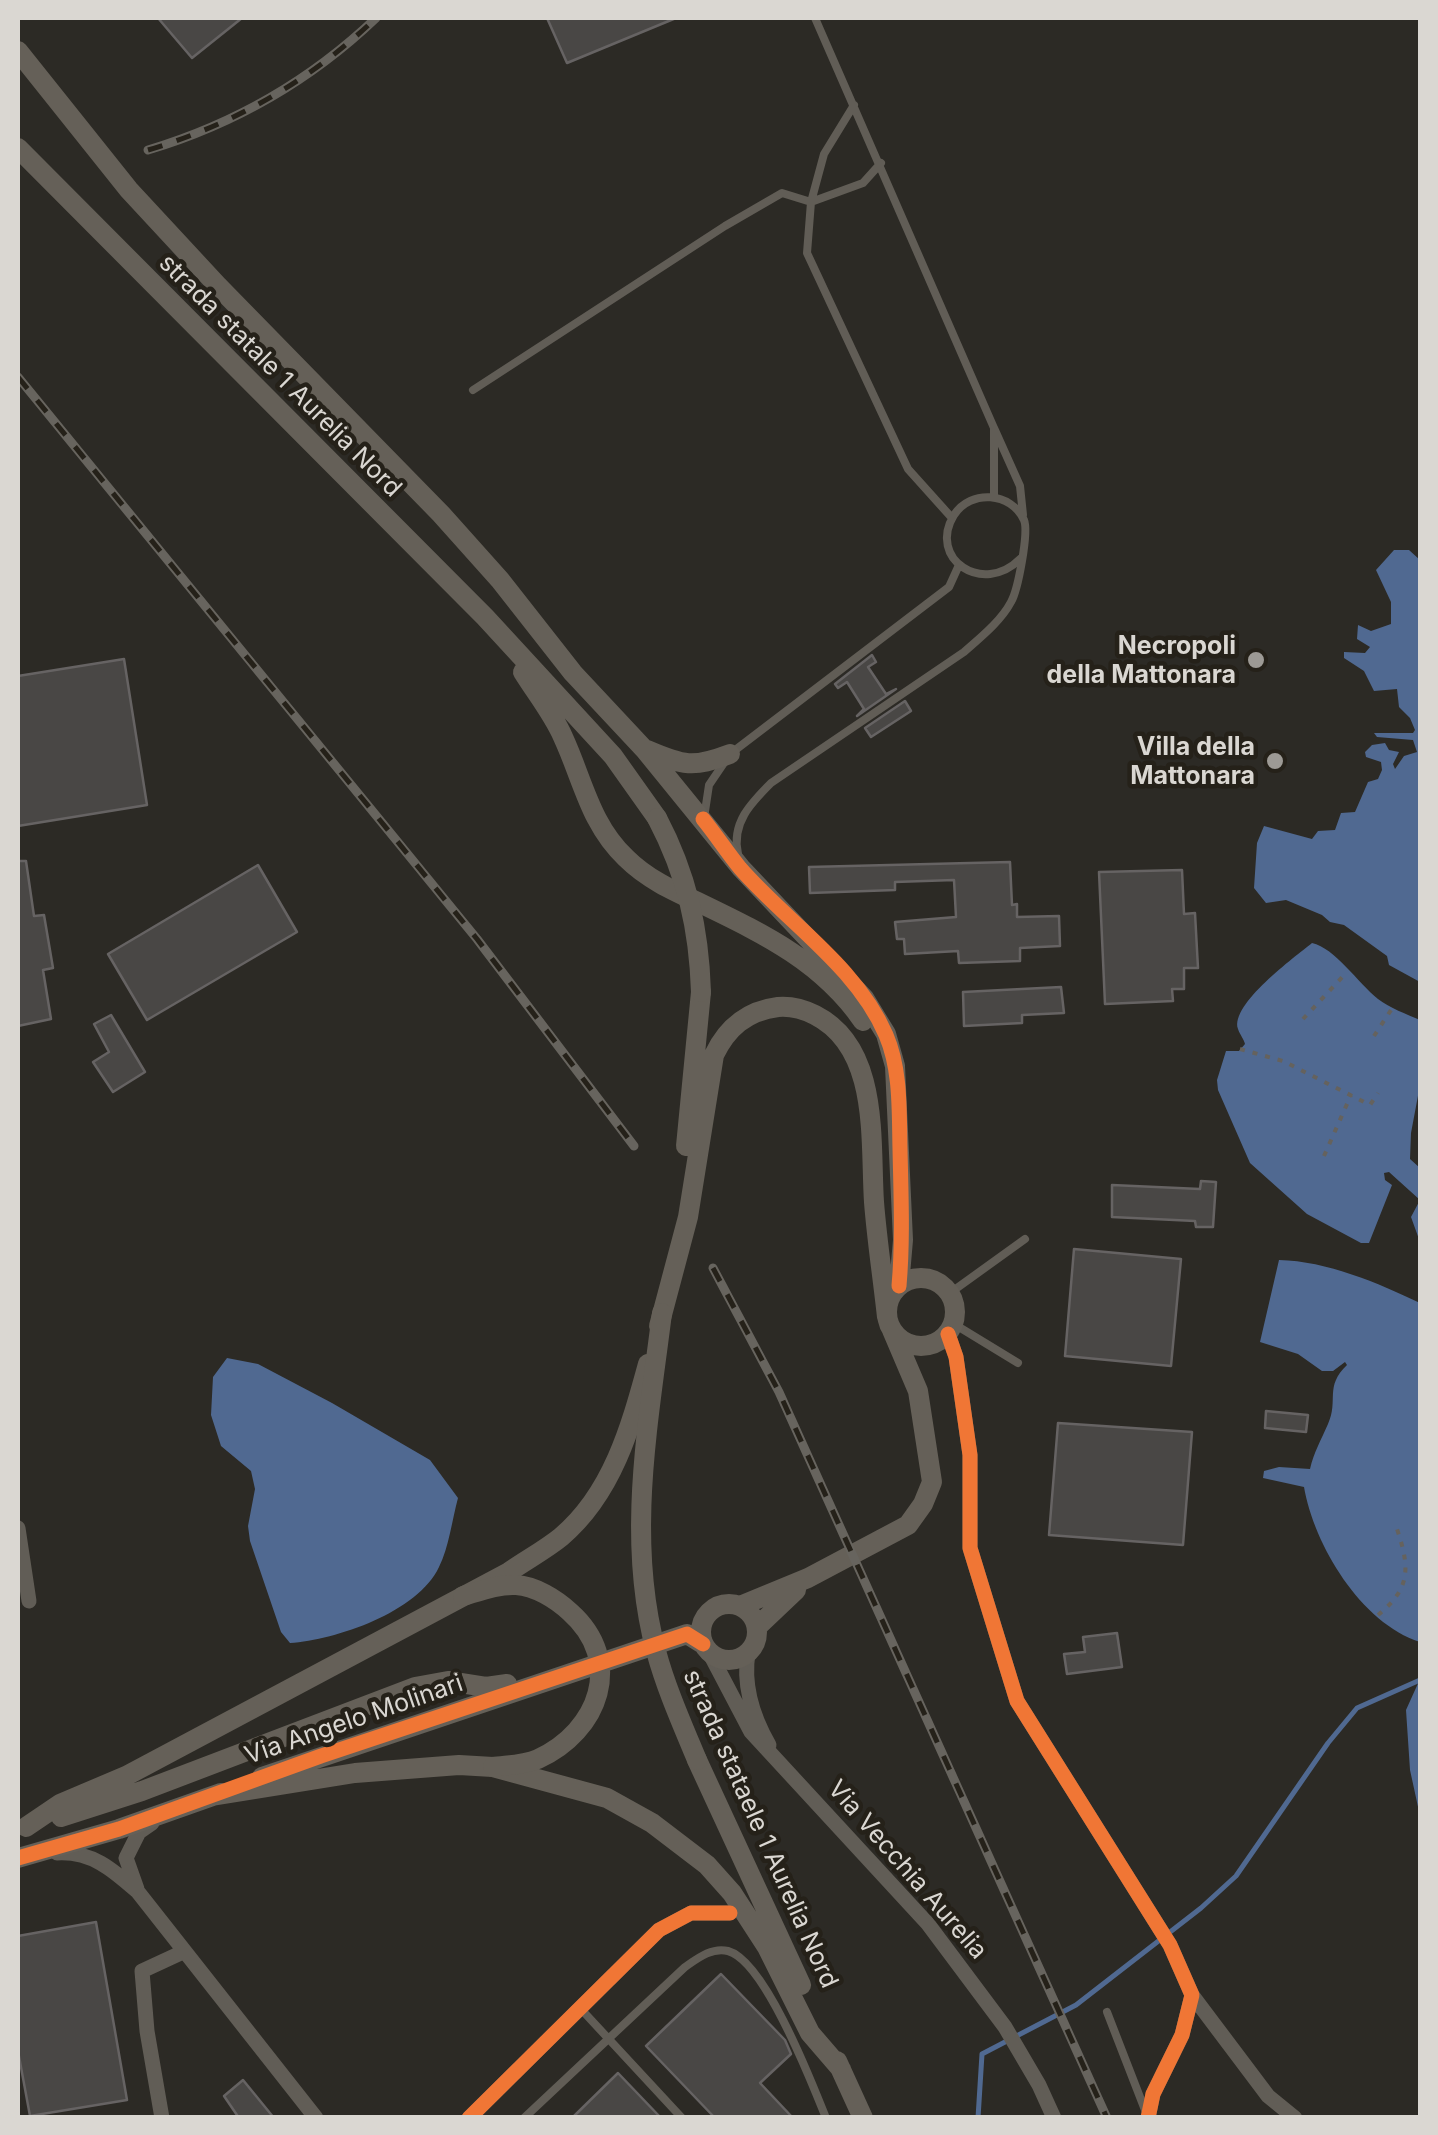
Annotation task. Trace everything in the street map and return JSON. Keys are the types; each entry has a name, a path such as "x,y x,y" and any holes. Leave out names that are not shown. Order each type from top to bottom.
{"main road":[{"path":"18,51 129,190 441,514 500,580 573,673 704,819 741,868 864,998 886,1034 895,1066 903,1240 899,1286"},
{"name":"strada statale 1 Aurelia Nord","path":"18,148 506,639"},
{"path":"506,639 613,756 657,818 678,861 694,910 702,992 667,1292"},
{"path":"506,639 563,736 604,834 625,858 657,882 758,930 830,980 874,1038 898,1100"},
{"path":"645,750 682,765 701,765 730,754"},
{"path":"22,1828 60,1804 126,1776 509,1572 562,1536 586,1509 623,1451 688,1217 714,1055 722,1037 748,1015 791,1007 833,1026 846,1040 861,1074 890,1323 918,1391 932,1482 924,1504 908,1525 808,1578 740,1606 716,1607 701,1627 706,1648 724,1660 748,1653 757,1636 754,1618 740,1606"},
{"path":"903,1240 932,1280 950,1293 954,1303 946,1334 918,1391"},
{"path":"932,1280 920,1278 899,1286 892,1295 890,1323 907,1343 916,1346 946,1334"},
{"name":"strada stataele 1 Aurelia Nord","path":"662,1313 641,1482 641,1554 656,1650 696,1760 863,2118"},
{"path":"757,1627 808,1578"},
{"path":"212,1796 354,1773 534,1762 560,1748 582,1728 599,1687 600,1662 591,1635 561,1604 519,1585 463,1596"},
{"name":"Via Angelo Molinari","path":"22,1828 142,1791 415,1687 448,1682 502,1686 704,1619"},
{"name":"Via Angelo Molinari","path":"26,1856 687,1634 706,1648"},
{"path":"493,1767 607,1798 652,1823 707,1865 732,1893 767,1947 810,2033 840,2069"}],"street":[{"path":"946,1334 956,1357 970,1454 970,1548 1017,1701 1170,1945 1192,1995 1268,2096 1296,2118"},
{"path":"18,1528 29,1600"},
{"name":"Via Vecchia Aurelia","path":"706,1648 750,1732 928,1924 1005,2027 1054,2118"},
{"name":"Via Vecchia Aurelia","path":"748,1653 745,1674 751,1700 766,1740 779,1761"},
{"path":"138,1892 126,1858 131,1844 138,1832 171,1809"},
{"path":"26,1856 73,1852 94,1858 138,1892 316,2118"},
{"path":"469,2118 660,1930 691,1912 730,1913"},
{"path":"162,2118 147,2031 142,1970 183,1952"},
{"path":"1147,2116 1182,2035 1192,1995"}],"lane":[{"path":"741,868 736,844 738,825 748,806 771,783 964,652 992,626 1013,600 1027,533 1020,486 816,18"},
{"path":"854,105 824,154 811,202 807,252 908,470 952,518"},
{"path":"474,390 782,193 811,202 863,183 881,163"},
{"path":"994,428 994,497"},
{"path":"1020,559 998,575 971,573 960,565 948,542 952,518 970,501 994,497 1016,508 1024,520"},
{"path":"704,819 709,785 730,754 949,588 960,565"},
{"path":"950,1293 1025,1239"},
{"path":"946,1334 1018,1363"},
{"path":"524,2118 607,2037 699,1958 724,1950 754,1973 783,2020 826,2118"},
{"path":"580,2008 682,2118"},
{"path":"1106,2012 1147,2116"}],"path":[{"path":"1304,1020 1348,972"},
{"path":"1374,1036 1393,1008"},
{"path":"1240,1049 1283,1061 1370,1106 1378,1093"},
{"path":"1324,1156 1352,1096"},
{"path":"1378,1615 1402,1589 1407,1560 1397,1529"}],"water":[{"path":"1394,550 1409,550 1420,560 1420,982 1389,965 1387,956 1344,925 1286,900 1266,903 1254,888 1257,843 1264,826 1312,839 1318,831 1335,830 1341,813 1355,812 1368,782 1378,779 1382,770 1381,762 1366,757 1365,752 1372,745 1385,743 1389,750 1399,752 1393,764 1395,769 1404,756 1417,752 1413,740 1377,737 1374,733 1415,730 1399,707 1397,689 1374,691 1364,671 1344,658 1344,652 1365,653 1370,647 1357,639 1358,625 1371,631 1391,624 1391,602 1376,570"},
{"path":"1312,943 1338,959 1378,999 1420,1020 1420,1085 1410,1159 1420,1168 1420,1200 1389,1172 1384,1173 1385,1180 1392,1185 1369,1243 1361,1243 1307,1214 1250,1163 1218,1090 1226,1051 1239,1051 1245,1044 1238,1029 1244,1007 1253,994"},
{"path":"1420,1200 1420,1242 1411,1217"},
{"path":"1279,1260 1334,1269 1420,1303 1420,1642 1378,1618 1344,1579 1318,1533 1304,1487 1263,1478 1264,1471 1279,1467 1310,1469 1331,1415 1336,1380 1347,1365 1345,1362 1333,1371 1322,1371 1298,1354 1260,1342"},
{"path":"227,1358 258,1364 430,1460 458,1498 439,1567 428,1583 395,1610 352,1630 309,1641 290,1643 281,1632 250,1541 248,1526 255,1489 251,1471 221,1446 211,1415 213,1377"},
{"path":"1420,1679 1420,1816 1410,1770 1406,1710"}],"building":[{"path":"158,18 242,18 192,58"},
{"path":"547,18 676,18 567,63"},
{"path":"872,655 876,662 868,667 886,694 896,689 857,716 864,709 847,682 838,688 835,684"},
{"path":"124,659 147,805 18,826 18,676"},
{"path":"905,701 911,711 871,737 865,728"},
{"path":"18,861 26,861 34,916 44,915 53,968 43,970 51,1019 18,1026"},
{"path":"1010,862 1012,905 1017,904 1017,917 1059,916 1060,946 1020,948 1020,961 959,963 958,951 905,954 904,939 897,939 895,922 956,917 954,880 895,882 895,890 810,893 809,867"},
{"path":"258,865 297,932 147,1020 108,954"},
{"path":"1182,870 1184,914 1195,913 1198,968 1184,968 1184,989 1172,989 1173,1001 1105,1004 1099,872"},
{"path":"1061,987 1064,1013 1022,1015 1022,1023 964,1026 963,992"},
{"path":"111,1015 145,1072 113,1092 93,1062 109,1052 94,1024"},
{"path":"1201,1181 1216,1182 1213,1227 1196,1227 1195,1221 1112,1217 1112,1185 1200,1189"},
{"path":"1074,1249 1181,1259 1171,1366 1065,1356"},
{"path":"1266,1411 1308,1415 1306,1432 1265,1428"},
{"path":"1058,1423 1192,1432 1183,1545 1049,1535"},
{"path":"1117,1633 1122,1667 1067,1674 1064,1654 1085,1652 1083,1637"},
{"path":"96,1922 127,2100 30,2116 18,2051 18,1936"},
{"path":"721,1974 785,2040 791,2054 760,2083 793,2118 715,2118 646,2046"},
{"path":"618,2073 661,2118 572,2118"},
{"path":"243,2080 274,2118 239,2118 224,2096"}],"waterway":[{"path":"978,2118 982,2054 1076,2005 1201,1908 1236,1876 1328,1743 1357,1708 1420,1680"}],"railway":[{"path":"148,150 211,127 270,98 325,61 376,18"},
{"path":"18,377 477,939 634,1146"},
{"path":"713,1268 779,1392 1107,2118"}],"cycle path":[{"path":"703,819 740,868 858,988 886,1035 897,1076 899,1105 899,1286"},
{"path":"948,1334 956,1357 970,1455 970,1548 1017,1701 1170,1945 1192,1995 1182,2035 1153,2094 1148,2118"},
{"path":"18,1858 119,1829 321,1756 687,1634 703,1644"},
{"path":"469,2118 659,1930 691,1913 730,1913"}],"place":[{"name":"Necropoli della Mattonara","path":"1256,660"},
{"name":"Villa della Mattonara","path":"1275,761"}]}
